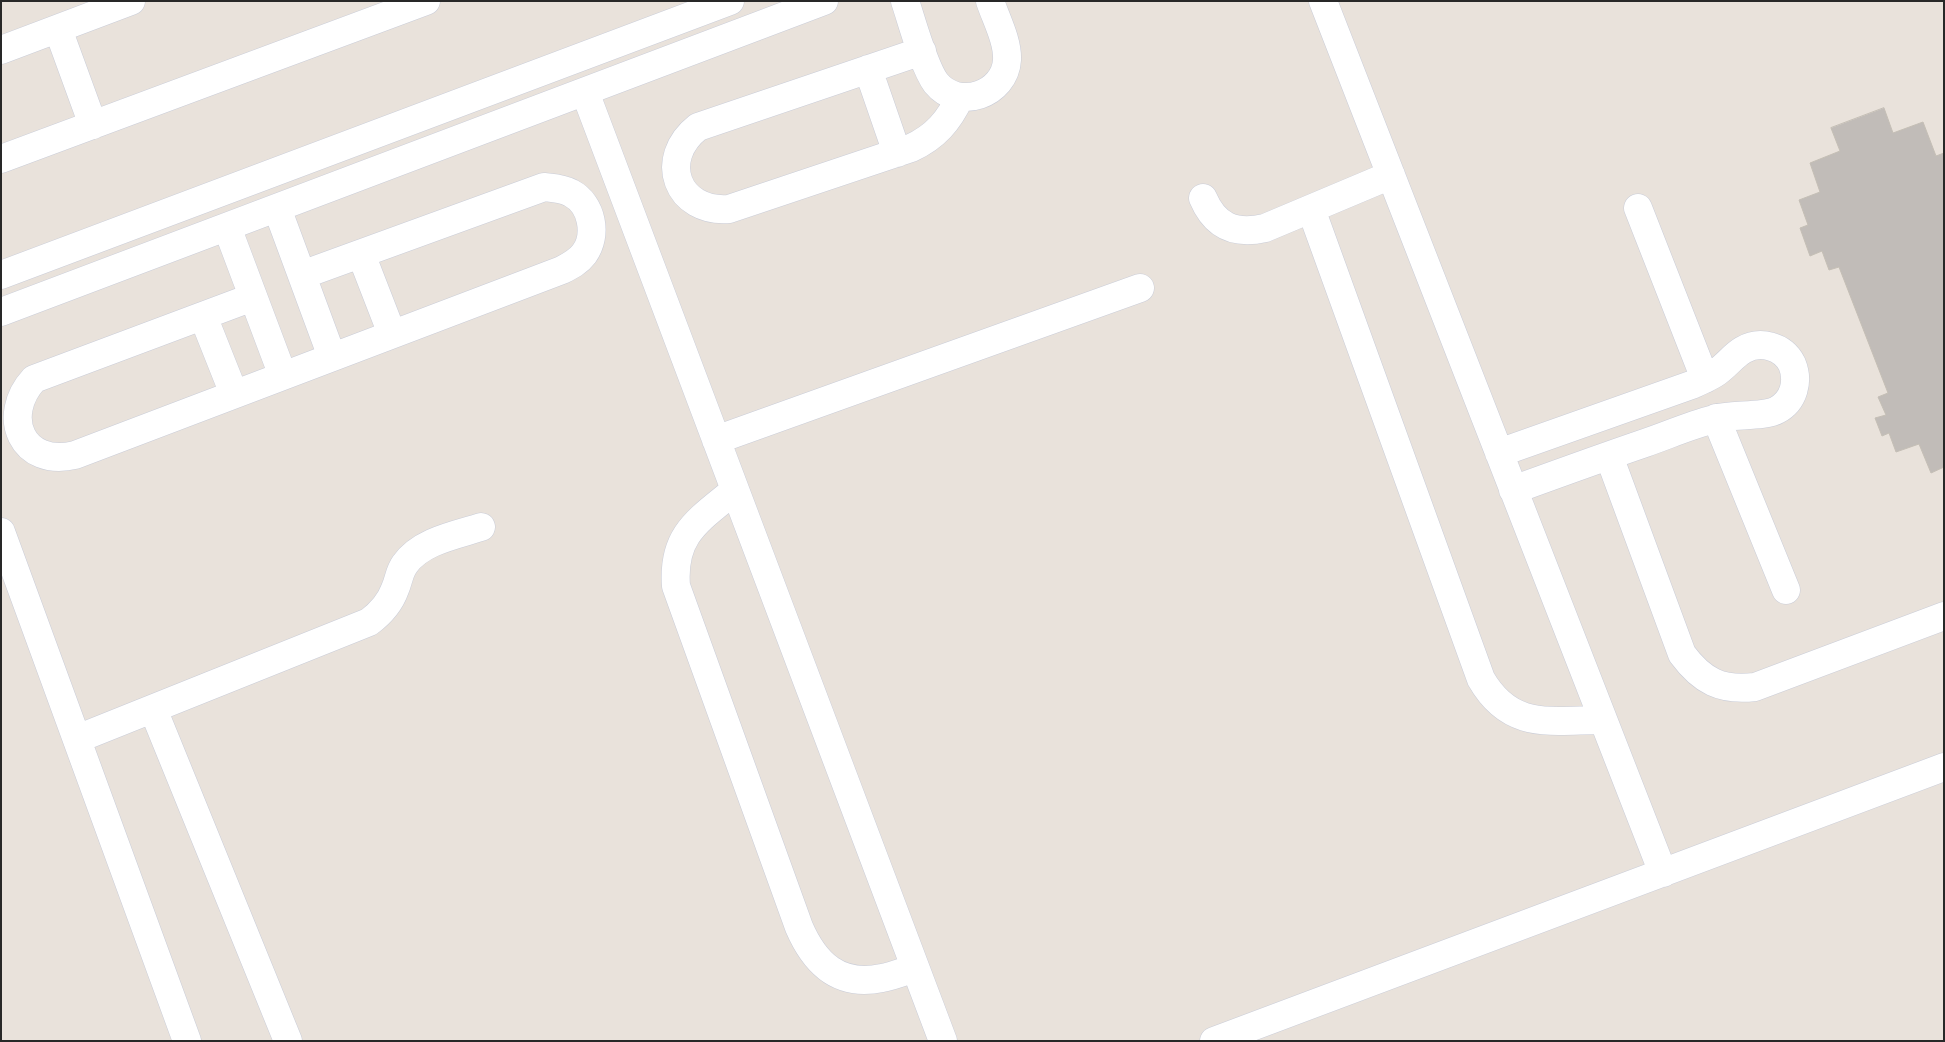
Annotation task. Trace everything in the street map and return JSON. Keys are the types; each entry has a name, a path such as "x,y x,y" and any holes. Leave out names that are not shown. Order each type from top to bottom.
{"street":[{"path":"1,50 131,1"},
{"path":"1,159 426,1"},
{"path":"1,312 824,1"},
{"path":"905,1 930,73 937,84 948,92 960,97 974,97 986,93 997,84 1004,73 1007,59 1006,46 990,1"},
{"path":"1323,1 1663,873"},
{"path":"1,275 728,2 739,34"},
{"path":"58,29 94,125"},
{"path":"922,51 698,127 688,135 681,145 677,156 676,169 678,181 689,197 704,207 716,210 729,209 897,153 924,142 946,122 960,97"},
{"path":"868,69 897,153"},
{"path":"585,92 943,1041"},
{"path":"1202,198 1208,210 1227,227 1239,231 1252,231 1264,228 1390,175"},
{"path":"254,297 34,379 19,397 15,408 17,430 23,441 31,449 52,458 63,458 283,376 574,264 584,253 590,241 592,227 589,214 582,201 571,193 558,188 544,187 302,275"},
{"path":"277,208 332,357"},
{"path":"1311,208 1481,679 1501,705 1515,714 1531,720 1603,720"},
{"path":"1638,208 1705,379"},
{"path":"227,227 283,376"},
{"path":"360,254 392,334"},
{"path":"716,440 1140,288"},
{"path":"202,316 234,394"},
{"path":"1499,453 1705,379 1725,366 1742,351 1752,346 1763,345 1774,348 1784,354 1791,362 1795,373 1792,395 1786,404 1776,411 1716,418 1513,490"},
{"path":"1716,418 1786,590"},
{"path":"1609,456 1682,654 1701,676 1713,683 1740,689 1755,687 1944,616"},
{"path":"735,490 702,517 682,541 677,556 676,586 799,927 813,954 824,966 837,974 852,979 868,980 883,978 915,968"},
{"path":"77,739 370,622 381,613 389,602 396,589 404,564 413,555 423,547 481,527"},
{"path":"1,532 186,1041"},
{"path":"153,709 288,1041"},
{"path":"1214,1041 1944,767"}],"building":[{"path":"1884,108 1893,133 1923,122 1936,156 1944,153 1944,467 1931,473 1919,444 1896,452 1889,433 1882,436 1875,418 1886,415 1878,397 1888,393 1839,267 1829,270 1822,251 1810,256 1800,228 1808,225 1799,200 1820,192 1810,163 1840,151 1831,128"}]}
